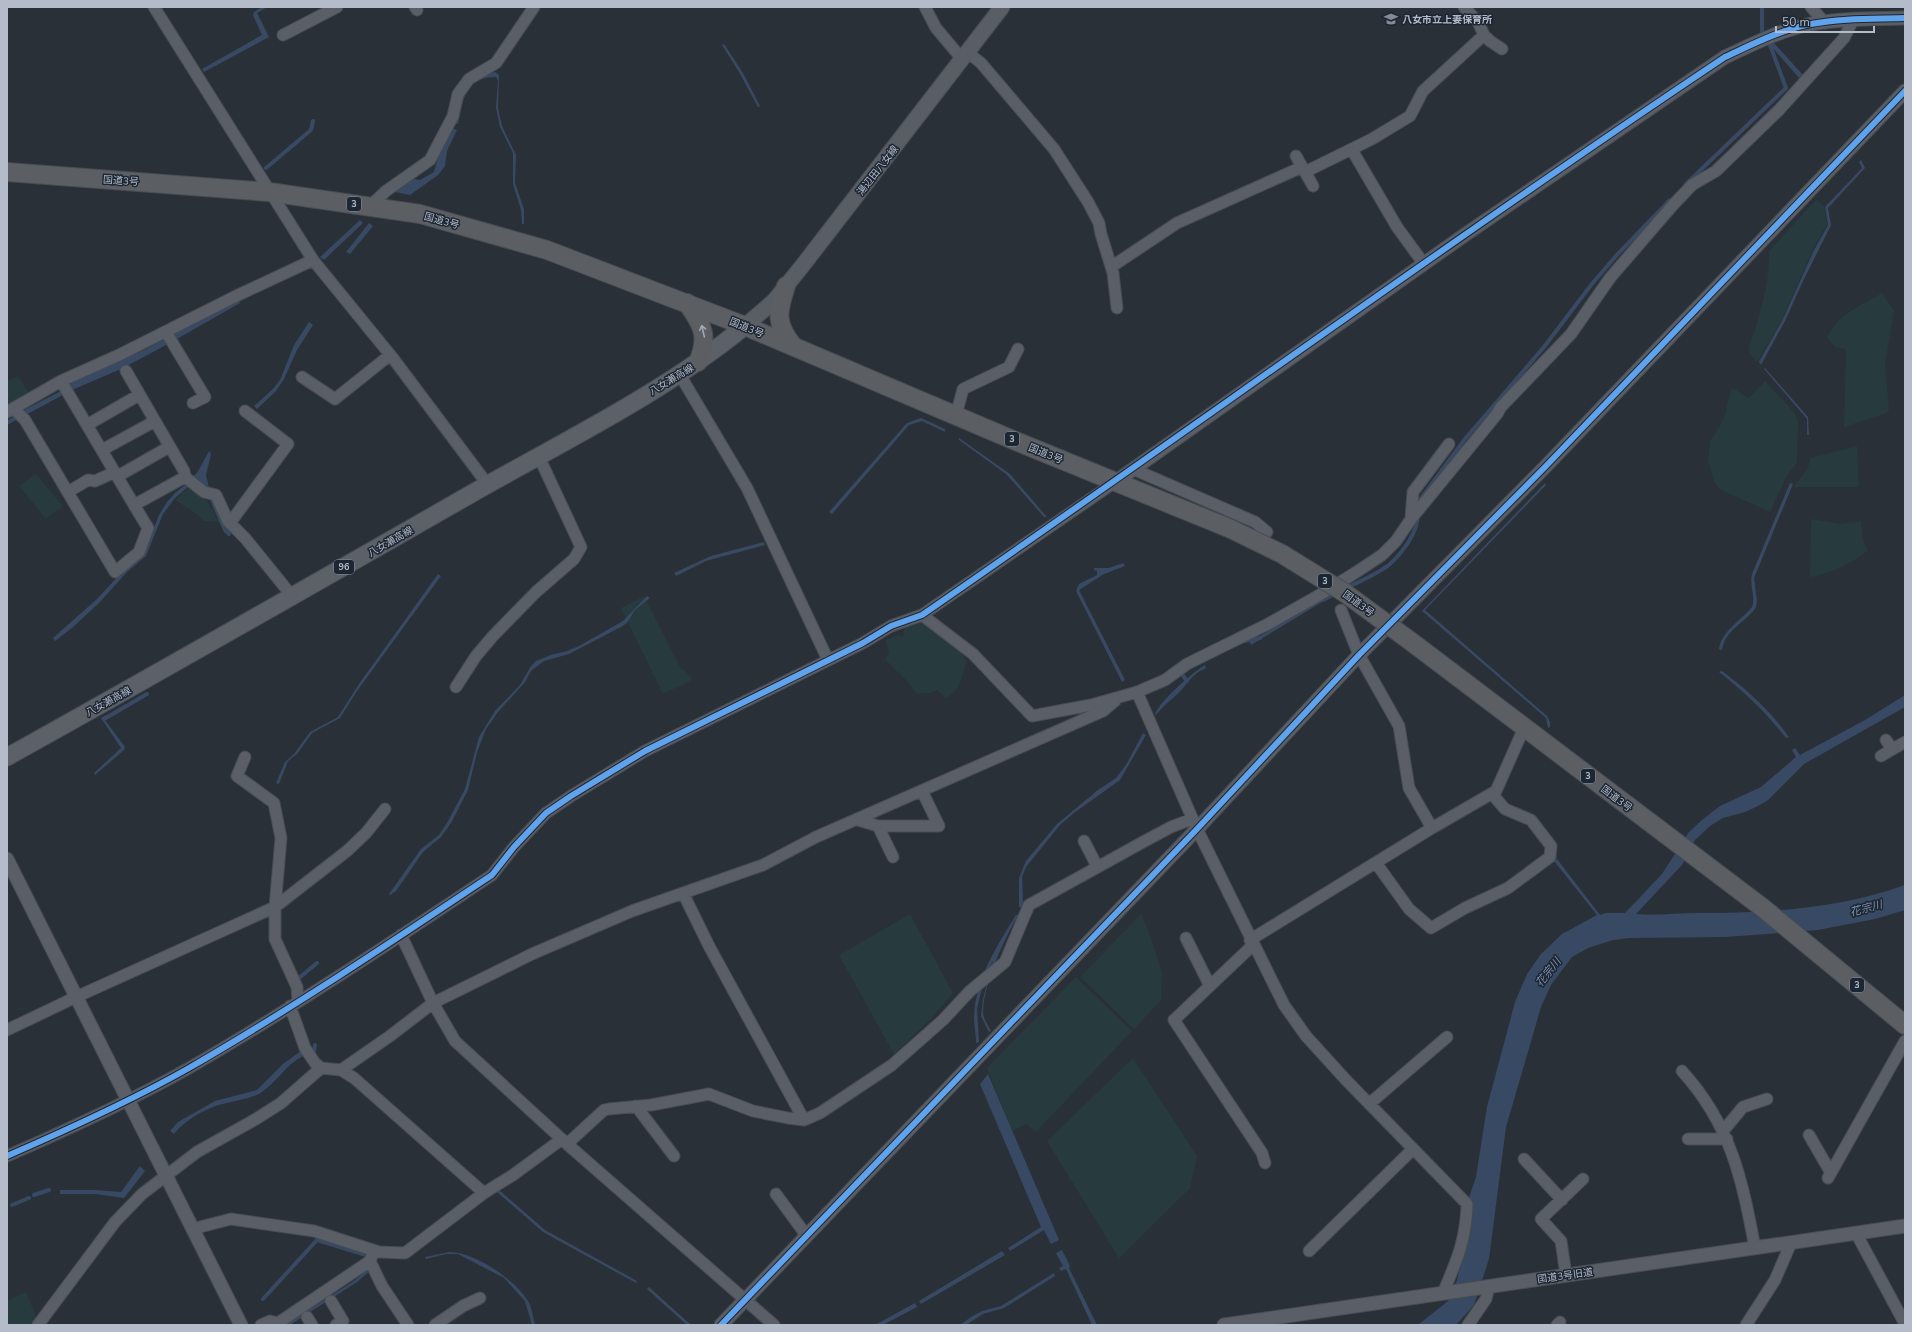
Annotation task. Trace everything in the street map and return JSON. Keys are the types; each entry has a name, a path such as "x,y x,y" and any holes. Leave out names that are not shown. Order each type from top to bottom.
{"highway":[{"name":"国道3号","path":"7,172 269,192 370,206 420,214 546,250 746,326 956,416 1231,529 1282,554 1345,593 1762,908 1905,1024"},
{"path":"786,286 779,311 779,319 786,337 794,347"},
{"path":"687,304 696,315 704,332 705,341 698,362"}],"main road":[{"name":"湯辺田八女線","path":"746,326 774,301 1002,7"},
{"name":"八女瀬高線","path":"7,757 488,484 539,457 680,375 746,326"}],"street":[{"path":"154,7 313,260 390,355 488,484"},
{"path":"283,35 337,7"},
{"path":"370,206 386,191 430,160 453,116 458,94 469,79 496,63 534,7"},
{"path":"925,7 936,28 965,56 981,63 1054,149 1099,223 1111,267 1117,308"},
{"path":"1464,7 1478,22 1484,35 1502,49"},
{"path":"1811,7 1825,23"},
{"path":"7,1156 129,1099 189,1068 294,1003 401,935 492,874 514,847 546,813 645,751 863,644 891,626 922,615 1133,470 1424,264 1719,61 1765,38 1810,24 1853,20 1905,18"},
{"path":"922,615 973,654 1032,716 1091,705 1137,692 1165,680 1187,664 1268,624 1316,598 1382,555 1391,546 1411,519 1497,414 1501,407 1571,334 1610,278 1673,205 1692,185 1716,172 1779,110 1844,38 1853,20"},
{"path":"1111,267 1177,223 1352,150 1410,116 1423,91 1484,35"},
{"path":"722,1325 1194,824 1546,466 1905,91"},
{"path":"1352,150 1397,227 1424,264"},
{"path":"1296,156 1313,186"},
{"path":"61,381 148,528 139,552 115,572 24,420 10,411 61,381 119,355 236,296 313,260"},
{"path":"166,332 205,397 193,403"},
{"path":"956,416 963,389 1009,367 1018,348"},
{"path":"302,377 335,399 390,355"},
{"path":"126,372 184,471 185,477 204,492 216,495 230,523 245,538 292,596"},
{"path":"680,375 747,488 828,660"},
{"path":"87,425 139,395"},
{"path":"230,523 288,444 245,412"},
{"path":"102,450 155,421"},
{"path":"1411,519 1413,492 1449,444"},
{"path":"68,492 88,480 95,481 116,474 169,446"},
{"path":"456,687 476,656 493,636 536,592 574,559 581,547 539,457"},
{"path":"1133,470 1255,522 1267,532"},
{"path":"134,505 185,477"},
{"path":"1341,610 1359,656 1399,726 1409,788 1432,828"},
{"path":"1137,692 1194,824 1284,1006 1306,1036 1369,1104 1467,1204 1462,1245 1445,1293"},
{"path":"341,1070 390,1036 432,1003 532,954 632,911 762,865 816,837 858,820 1103,711 1120,697"},
{"path":"1265,1163 1262,1153 1174,1020 1210,986 1252,942 1432,828 1496,791 1524,728"},
{"path":"1886,740 1892,749"},
{"path":"1880,756 1905,742"},
{"path":"246,757 237,776 274,803 277,817 281,838 275,907 276,939 297,987 294,1003 305,1048 315,1063 321,1068 341,1070 354,1078 484,1193"},
{"path":"858,820 878,826 939,826 922,791"},
{"path":"1376,863 1409,909 1431,928 1465,908 1508,888 1550,857 1551,846 1531,820 1505,809 1492,794"},
{"path":"7,1030 76,997 275,907 348,851 366,834 385,809"},
{"path":"192,1230 231,1219 314,1231 372,1256 405,1253 484,1193 565,1141 604,1110 651,1105 709,1094 753,1111 804,1120 820,1113 892,1065 924,1039 970,991 1005,962 1029,905 1097,866 1172,827 1194,824"},
{"path":"878,826 893,857"},
{"path":"1084,841 1097,866"},
{"path":"7,859 129,1099 192,1230 241,1325"},
{"path":"683,893 709,946 804,1120"},
{"path":"401,935 432,1003 455,1042 774,1325"},
{"path":"1186,938 1210,986"},
{"path":"1369,1104 1447,1037"},
{"path":"1809,1136 1830,1176 1905,1041"},
{"path":"38,1325 115,1222 142,1194 198,1152 281,1103 321,1068"},
{"path":"1682,1071 1694,1085 1725,1135 1734,1154 1745,1191 1756,1248"},
{"path":"1725,1135 1743,1107 1767,1099"},
{"path":"636,1106 674,1156"},
{"path":"1688,1139 1725,1135"},
{"path":"1309,1251 1413,1149"},
{"path":"1524,1159 1562,1200"},
{"path":"1566,1275 1561,1242 1541,1220 1583,1179"},
{"path":"776,1194 806,1235"},
{"name":"国道3号旧道","path":"1224,1325 1905,1226"},
{"path":"1856,1233 1905,1324"},
{"path":"1746,1325 1775,1280 1791,1243"},
{"path":"261,1325 270,1321 278,1323 372,1256"},
{"path":"372,1256 382,1286 408,1325"},
{"path":"1468,1325 1486,1299 1487,1286"},
{"path":"435,1325 463,1306 480,1298"},
{"path":"331,1301 343,1321 336,1325"}],"green space":[{"path":"1816,200 1824,206 1827,224 1813,249 1783,318 1757,362 1750,354 1749,348 1766,288 1769,251"},
{"path":"1882,293 1894,311 1885,365 1889,409 1887,413 1844,427 1846,352 1845,349 1835,347 1827,338 1831,330 1850,311"},
{"path":"18,376 30,395 7,408 7,381"},
{"path":"1765,381 1794,412 1798,420 1797,462 1787,476 1770,512 1719,489 1714,481 1708,461 1710,441 1720,426 1726,412 1731,387 1749,398"},
{"path":"1857,446 1859,487 1794,487 1808,468 1810,458"},
{"path":"36,474 63,506 46,519 19,486"},
{"path":"189,488 207,500 219,522 204,521 198,515 175,500"},
{"path":"1811,519 1840,524 1861,521 1863,541 1868,550 1857,559 1840,567 1824,574 1810,577"},
{"path":"644,596 681,669 685,670 692,680 663,694 621,608"},
{"path":"918,621 940,633 949,640 967,662 956,690 946,698 937,690 929,693 918,694 885,659 889,652 886,640 898,635 903,637 905,625"},
{"path":"910,914 953,993 932,1018 894,1054 839,955"},
{"path":"1141,914 1151,938 1162,972 1161,1000 1134,1029 1080,977"},
{"path":"1076,977 1132,1031 1036,1132 1026,1124 1012,1131 987,1068"},
{"path":"1133,1058 1197,1156 1190,1188 1119,1258 1047,1141"},
{"path":"26,1292 37,1318 32,1325 7,1325 7,1301"}],"water":[{"path":"262,7 267,7 257,13 269,37 204,72 202,69 262,35 253,15 254,12"},
{"path":"1773,42 1803,75 1799,78 1770,45"},
{"path":"724,44 743,73 760,106 758,107 722,45"},
{"path":"495,72 499,75 498,108 502,126 516,155 515,183 524,209 524,224 522,224 521,210 513,184 513,153 500,127 496,108 498,80 496,77 478,81 472,86 464,99 458,124 454,123 459,105 466,90 485,75"},
{"path":"451,128 457,130 447,151 445,166 438,175 410,195 395,192 413,179 420,180 434,172 438,158"},
{"path":"1861,160 1865,168 1828,208 1831,225 1786,319 1761,365 1759,362 1783,319 1814,250 1828,225 1825,207 1862,168 1859,162"},
{"path":"360,220 363,223 324,260 320,257"},
{"path":"369,223 373,226 350,254 346,252"},
{"path":"238,299 240,303 168,344 121,369 72,390 7,425 7,421 24,410 61,391 75,381 146,349"},
{"path":"309,322 313,325 297,350 284,379 276,391 257,409 254,406 273,389 280,380 294,345"},
{"path":"1765,368 1808,417 1809,435 1807,435 1807,419 1764,369"},
{"path":"921,418 945,429 945,432 922,421 909,425 832,514 829,512 907,423"},
{"path":"959,438 1010,474 1046,516 1045,518 1006,474 959,440"},
{"path":"209,451 211,454 206,475 209,488 205,487 198,479 196,480 192,477 197,473"},
{"path":"1545,483 1546,485 1425,610 1547,716 1550,722 1550,727 1548,728 1546,718 1422,611"},
{"path":"1790,483 1793,484 1754,578 1757,601 1756,607 1752,613 1731,631 1722,650 1719,649 1724,636 1752,607 1752,574"},
{"path":"185,485 188,487 175,498 163,514 146,556 127,572 99,603 72,628 55,641 53,638 97,599 147,545 159,515 167,502"},
{"path":"764,542 765,545 706,561 676,576 674,573 711,556"},
{"path":"1123,563 1125,566 1104,574 1079,590 1125,680 1122,682 1076,591 1079,584 1097,575 1097,571 1094,570 1094,568 1109,568"},
{"path":"438,574 441,576 357,691 340,718 312,733 297,754 288,761 279,784 276,783 285,762 294,754 310,732 338,717 359,684"},
{"path":"647,596 650,598 635,610 627,623 621,627 569,654 544,661 531,671 525,682 498,712 486,729 477,752 468,790 451,823 441,837 423,852 396,891 390,895 389,894 421,849 439,835 447,823 465,789 479,737 495,711 520,685 531,666 536,661 579,646 623,621"},
{"path":"1326,597 1327,599 1251,645 1250,642"},
{"path":"1205,665 1206,668 1193,676 1156,715 1155,714 1163,702 1177,687"},
{"path":"1722,671 1758,701 1782,727 1789,737 1786,738 1755,703 1719,672"},
{"name":"花宗川","path":"1905,695 1905,707 1804,764 1768,800 1745,812 1723,818 1710,826 1695,840 1682,865 1636,914 1659,915 1750,912 1802,908 1854,900 1905,885 1905,910 1875,919 1818,930 1726,937 1630,938 1613,940 1588,948 1572,957 1551,985 1541,1007 1506,1127 1489,1259 1474,1305 1456,1325 1418,1325 1448,1301 1457,1280 1469,1220 1469,1198 1476,1177 1487,1107 1515,1002 1527,974 1541,954 1562,934 1597,915 1554,861 1557,859 1600,915 1606,913 1625,913 1662,874 1689,832 1702,820 1720,806 1761,787 1796,757 1792,750 1795,748 1800,755 1865,720"},
{"path":"107,715 109,718 105,720 125,747 124,750 95,775 94,773 121,748 101,718"},
{"path":"1143,733 1146,735 1120,780 1060,825 1026,867 1022,877 1023,902 1022,907 1019,907 1019,878 1026,861 1057,824 1098,790 1116,778 1126,765"},
{"path":"1016,915 1018,915 1006,937 991,974 984,999 983,1014 991,1031 989,1032 981,1016 983,999 993,960 984,981 977,1008 979,1042 976,1043 974,1018 975,1004 982,977 1001,939"},
{"path":"301,1051 303,1056 291,1064 271,1085 259,1094 246,1099 210,1108 190,1119 174,1134 170,1131 178,1122 215,1101 257,1090 283,1064"},
{"path":"988,1074 1059,1240 1051,1244 1044,1230 1010,1251 1008,1248 1041,1227 980,1084"},
{"path":"140,1166 145,1171 124,1198 95,1194 60,1194 60,1190 121,1192"},
{"path":"499,1190 545,1230 637,1281 636,1283 543,1232 497,1192"},
{"path":"1062,1250 1070,1266 1069,1268 1097,1325 1092,1325 1066,1269 1061,1271 1059,1268 1063,1266 1056,1253"},
{"path":"1002,1251 1005,1255 921,1304 919,1301"},
{"path":"449,1252 459,1253 482,1262 504,1276 522,1293 528,1301 535,1325 532,1325 525,1301 504,1278 458,1254 446,1254 426,1259 425,1257"},
{"path":"369,1268 371,1270 357,1282 290,1325 285,1325 354,1281"},
{"path":"1054,1273 1055,1276 1004,1308 983,1314 966,1325 960,1325 982,1311 1001,1306"},
{"path":"649,1287 691,1325 687,1325 647,1289"},
{"path":"915,1303 917,1307 883,1325 875,1325"}],"waterway":[{"path":"1686,184 1786,88 1770,45 1762,31 1762,7"},
{"path":"266,168 311,130 313,121"},
{"path":"1419,505 1419,501 1465,439 1544,347 1591,285 1616,256 1670,200"},
{"path":"210,495 225,530 229,534"},
{"path":"1346,588 1380,571 1395,559 1405,548 1413,535 1418,514"},
{"path":"1323,600 1336,593"},
{"path":"1245,641 1260,638"},
{"path":"1184,672 1181,673 1187,681"},
{"path":"104,719 147,694"},
{"path":"299,978 317,963"},
{"path":"314,1051 315,1045"},
{"path":"34,1195 49,1190"},
{"path":"12,1205 29,1198"},
{"path":"263,1299 317,1240 366,1255"}],"cycle path":[{"path":"7,1156 53,1136 145,1092 228,1045 304,998 492,875 514,847 546,813 645,751 863,643 891,626 922,615 1422,264 1725,57 1756,42 1811,24 1846,20 1905,18"},
{"path":"721,1325 1197,829 1359,655 1546,466 1905,91"}],"place":[{"name":"八女市立上妻保育所","path":"1391,19"}]}
